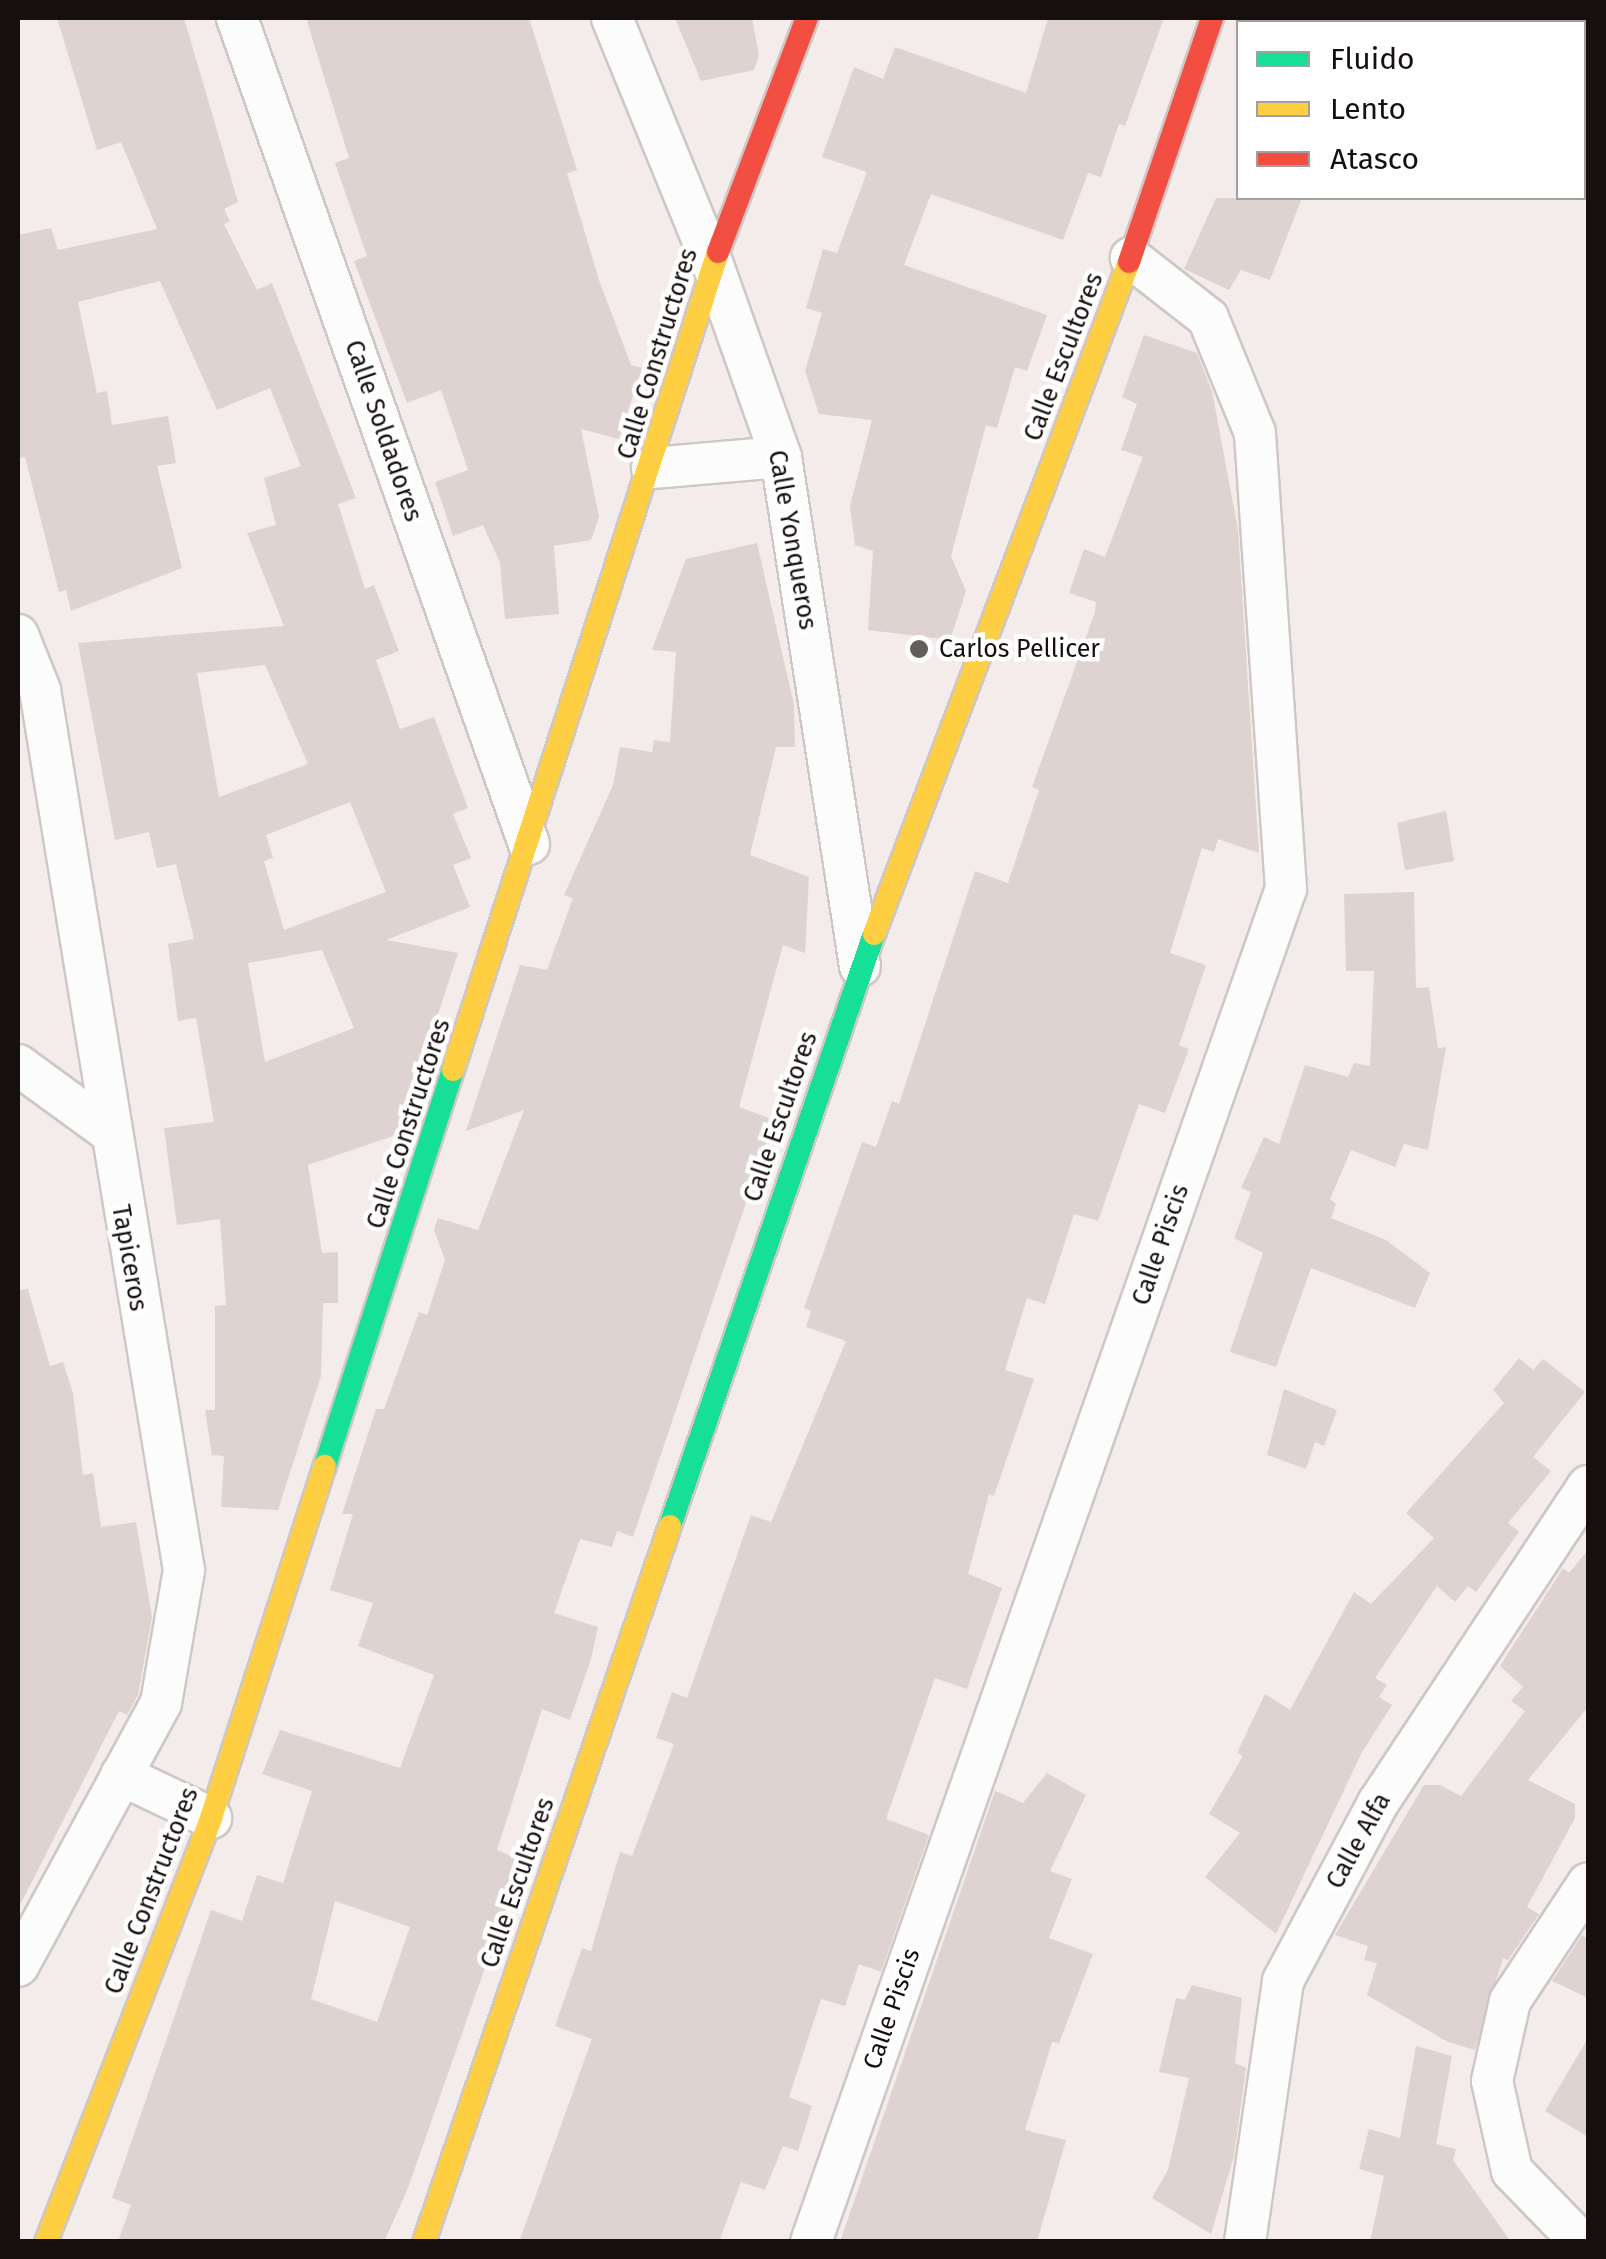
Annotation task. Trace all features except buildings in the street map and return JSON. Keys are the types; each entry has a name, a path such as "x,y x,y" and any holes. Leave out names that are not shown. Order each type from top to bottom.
{"street":[{"name":"Calle Soldadores","path":"238,18 529,844"},
{"name":"Calle Yonqueros","path":"612,18 713,265 781,457 861,969"},
{"name":"Calle Constructores","path":"46,2242 211,1818 652,468 713,265 807,18"},
{"name":"Calle Escultores","path":"424,2242 861,969 1131,258 1212,18"},
{"name":"Calle Piscis","path":"810,2242 1286,889 1254,433 1208,318 1131,258"},
{"path":"652,468 781,457"},
{"name":"Tapiceros","path":"18,635 40,690 107,1130 184,1570 161,1703 18,1966"},
{"path":"18,1065 107,1130"},
{"name":"Calle Alfa","path":"1244,2242 1283,1981 1378,1803 1588,1486"},
{"path":"121,1775 211,1818"},
{"path":"1581,2242 1512,2171 1492,2082 1510,2001 1588,1883"}],"traffic: fast":[{"path":"670,1526 874,934"},
{"path":"325,1466 453,1070"}],"traffic: slow":[{"path":"453,1070 718,252"},
{"path":"874,934 1129,262"},
{"path":"46,2242 211,1818 325,1466"},
{"path":"424,2242 670,1526"}],"traffic: jam":[{"path":"718,252 807,18"},
{"path":"1129,262 1212,18"}],"place":[{"name":"Carlos Pellicer","path":"919,649"}]}
